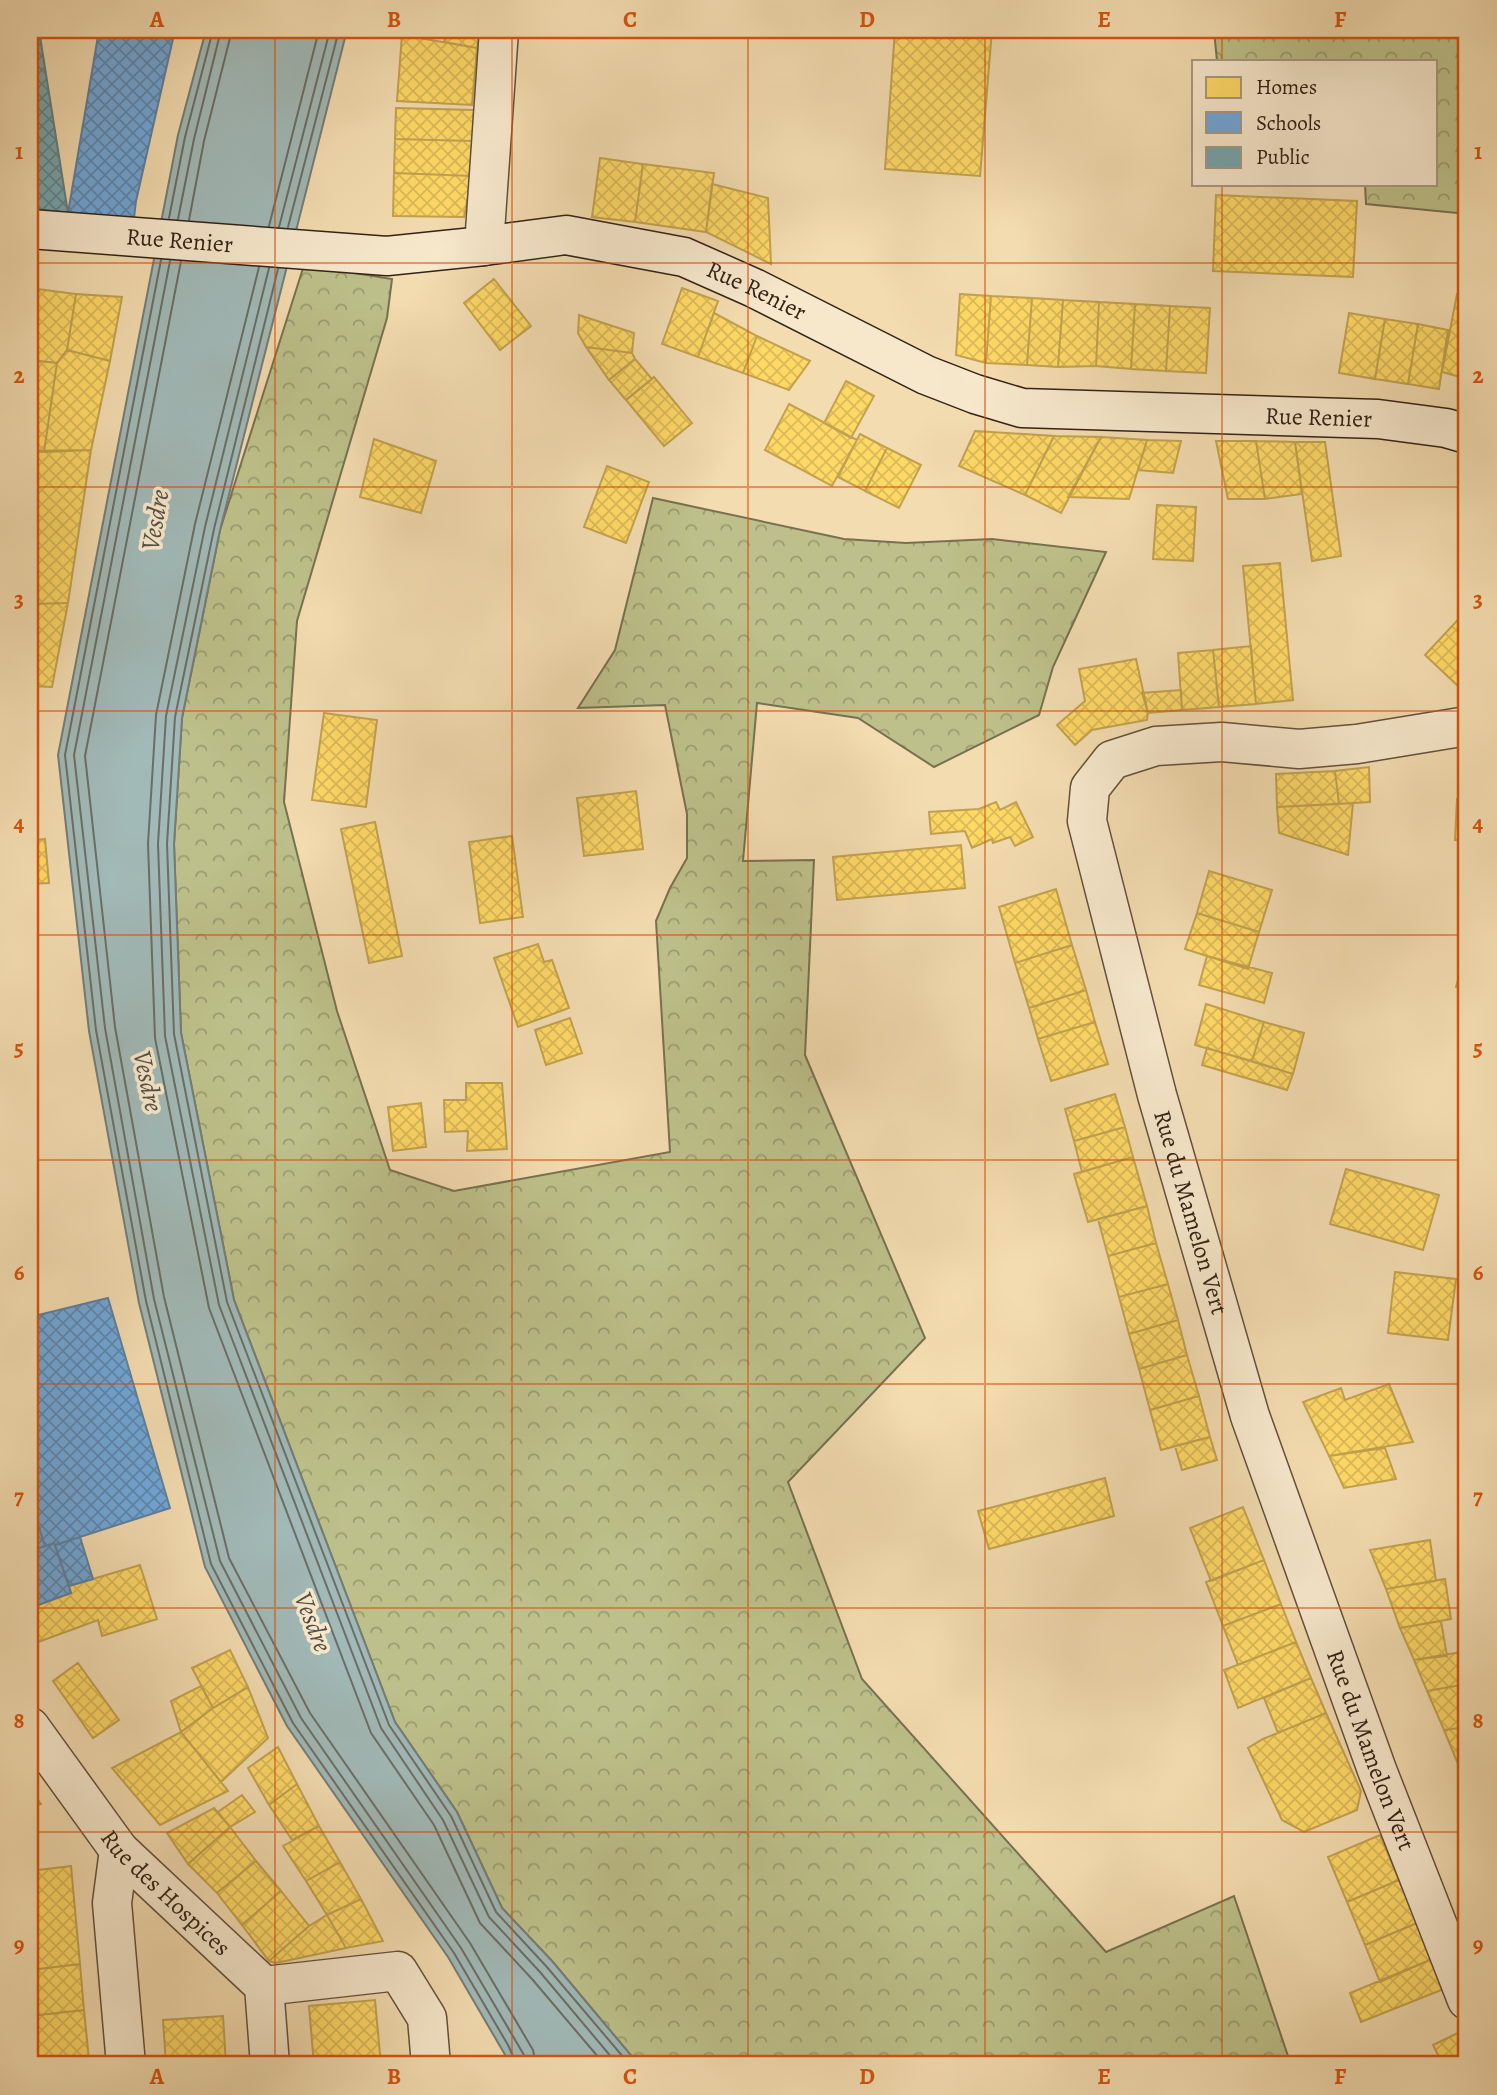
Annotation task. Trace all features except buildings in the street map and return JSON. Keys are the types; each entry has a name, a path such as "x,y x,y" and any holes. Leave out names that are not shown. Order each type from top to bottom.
{"street":[{"path":"484,246 499,30"},
{"name":"Rue Renier","path":"30,229 387,256 566,235 684,257 754,288 926,375 1022,408 1378,419 1446,428 1467,434"},
{"name":"Rue du Mamelon Vert","path":"1467,726 1357,744 1299,749 1222,742 1156,746 1112,760 1090,788 1087,821 1157,1095 1250,1416 1377,1770 1467,2000"},
{"name":"Rue des Hospices","path":"30,1727 119,1850 264,1986"},
{"path":"119,1850 112,1903 126,2065"},
{"path":"270,2065 264,1986 398,1971 427,2018 431,2065"}],"green space":[{"path":"1214,30 1467,30 1467,214 1366,204 1365,186 1438,186 1438,60 1217,60"},
{"path":"304,265 392,279 387,318 297,621 284,802 337,1011 390,1170 454,1191 670,1152 656,921 687,858 687,814 665,705 578,708 615,650 653,498 844,539 906,543 992,539 1106,552 1053,667 1039,715 934,767 858,718 757,703 743,861 814,860 805,1055 925,1338 788,1482 862,1679 1106,1952 1234,1896 1291,2065 639,2065 552,1961 502,1908 457,1812 395,1722 234,1300 181,1033 174,844 182,718 220,530"}],"water":[{"name":"Vesdre","path":"206,30 347,30 220,530 182,718 174,844 181,1033 234,1300 395,1722 457,1812 502,1908 552,1961 639,2065 511,2065 448,1957 287,1726 205,1567 139,1303 89,1031 58,755 178,135"}]}
